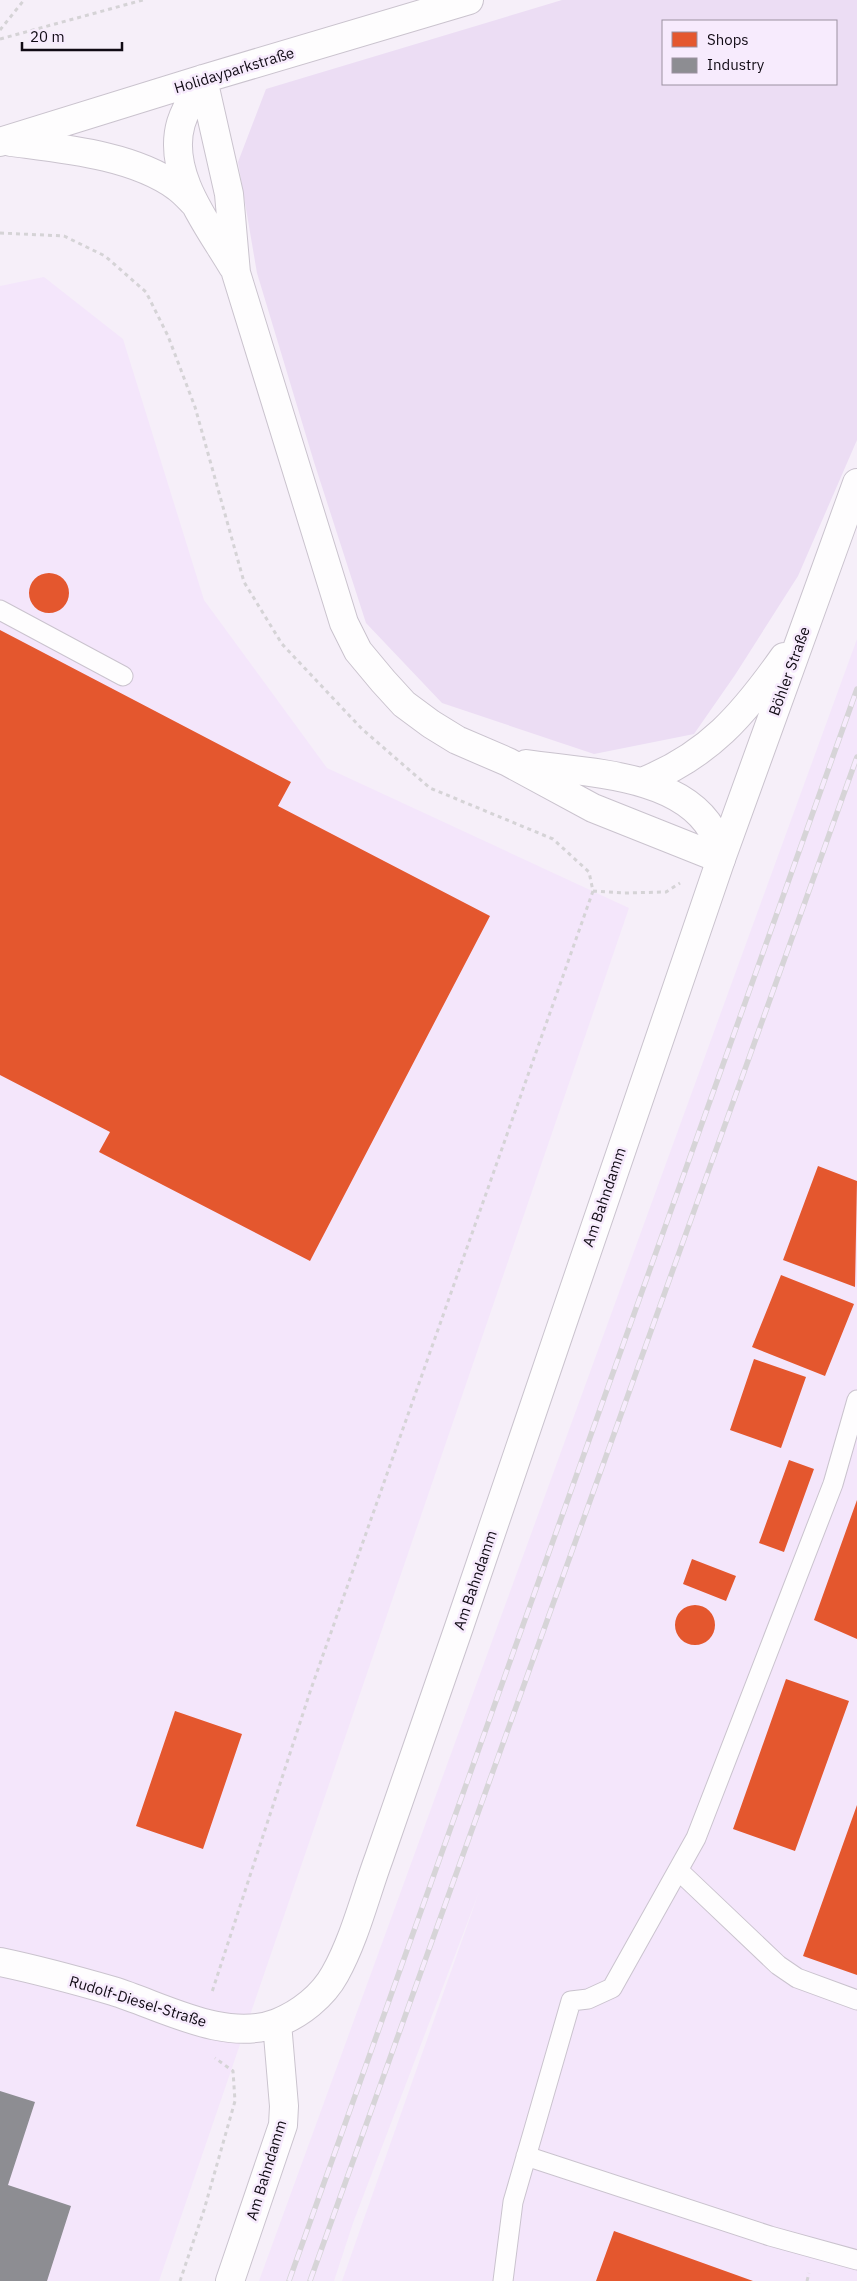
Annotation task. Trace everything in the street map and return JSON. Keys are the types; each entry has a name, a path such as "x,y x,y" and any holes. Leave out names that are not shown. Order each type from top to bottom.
{"street":[{"name":"Holidayparkstraße","path":"1,141 204,78 469,0"},
{"path":"204,78 190,101 181,125 179,148 181,170 197,206 236,273"},
{"path":"204,78 229,194 236,273 344,623 358,652 404,704 457,740 508,762 593,808 721,859"},
{"path":"1,141 80,151 116,161 159,177 178,187 197,206"},
{"name":"Böhler Straße","path":"721,859 857,483"},
{"path":"642,782 676,767 714,741 762,688 807,620"},
{"path":"508,762 642,782 668,791 697,812 712,829 717,840 721,859"},
{"name":"Am Bahndamm","path":"230,2281 283,2126 284,2106 276,2023 300,2011 324,1991 336,1973 348,1945 721,859"},
{"name":"Rudolf-Diesel-Straße","path":"0,1962 117,1992 202,2022 235,2029 255,2028 276,2023"}],"lane":[{"path":"0,610 123,676"},
{"path":"503,2281 513,2202 572,2001 588,1999 612,1988 696,1838 832,1484 857,1400"},
{"path":"678,1870 778,1966 797,1978 857,2000"},
{"path":"526,2156 761,2233 857,2260"}],"path":[{"path":"0,30 24,0"},
{"path":"0,39 143,0"},
{"path":"0,233 64,236 104,256 146,292 168,336 195,407 244,582 282,644 362,730 430,788 553,839 588,872 593,891 311,1689 202,2022 199,2033 206,2052 233,2072 236,2101 204,2210 180,2281"},
{"path":"593,891 624,893 666,892 721,859"},
{"path":"807,2281 810,2273"}],"shaded area":[{"path":"562,0 857,0 857,440 798,576 735,675 694,734 594,754 442,703 366,623 314,462 257,273 238,162 266,89"},
{"path":"44,277 123,339 204,600 327,768 629,908 159,2281 0,2281 0,286"},
{"path":"857,639 857,2281 342,2281 479,1892 353,2223 334,2281 259,2281"}],"building: Shops":[{"path":"53,573 60,576 66,582 69,593 68,601 60,610 53,613 45,613 38,610 30,601 29,589 32,582 41,574"},
{"path":"0,630 291,782 278,806 490,916 310,1261 99,1152 110,1132 0,1075"},
{"path":"818,1166 857,1181 855,1287 783,1260"},
{"path":"781,1275 854,1304 825,1376 752,1347"},
{"path":"754,1359 806,1377 781,1448 730,1430"},
{"path":"789,1460 814,1469 784,1552 759,1543"},
{"path":"857,1500 857,1639 814,1620"},
{"path":"692,1559 736,1576 726,1601 683,1584"},
{"path":"699,1605 706,1608 712,1614 715,1625 714,1633 706,1642 699,1645 691,1645 684,1642 676,1633 675,1621 678,1614 687,1606"},
{"path":"786,1679 849,1701 795,1851 733,1829"},
{"path":"175,1711 242,1734 203,1849 136,1826"},
{"path":"857,1805 857,1975 803,1956"},
{"path":"614,2231 753,2281 596,2281"}],"building: Industry":[{"path":"0,2091 35,2102 8,2185 71,2206 47,2281 0,2281"}],"railway":[{"path":"289,2281 857,689"},
{"path":"310,2281 857,757"}]}
